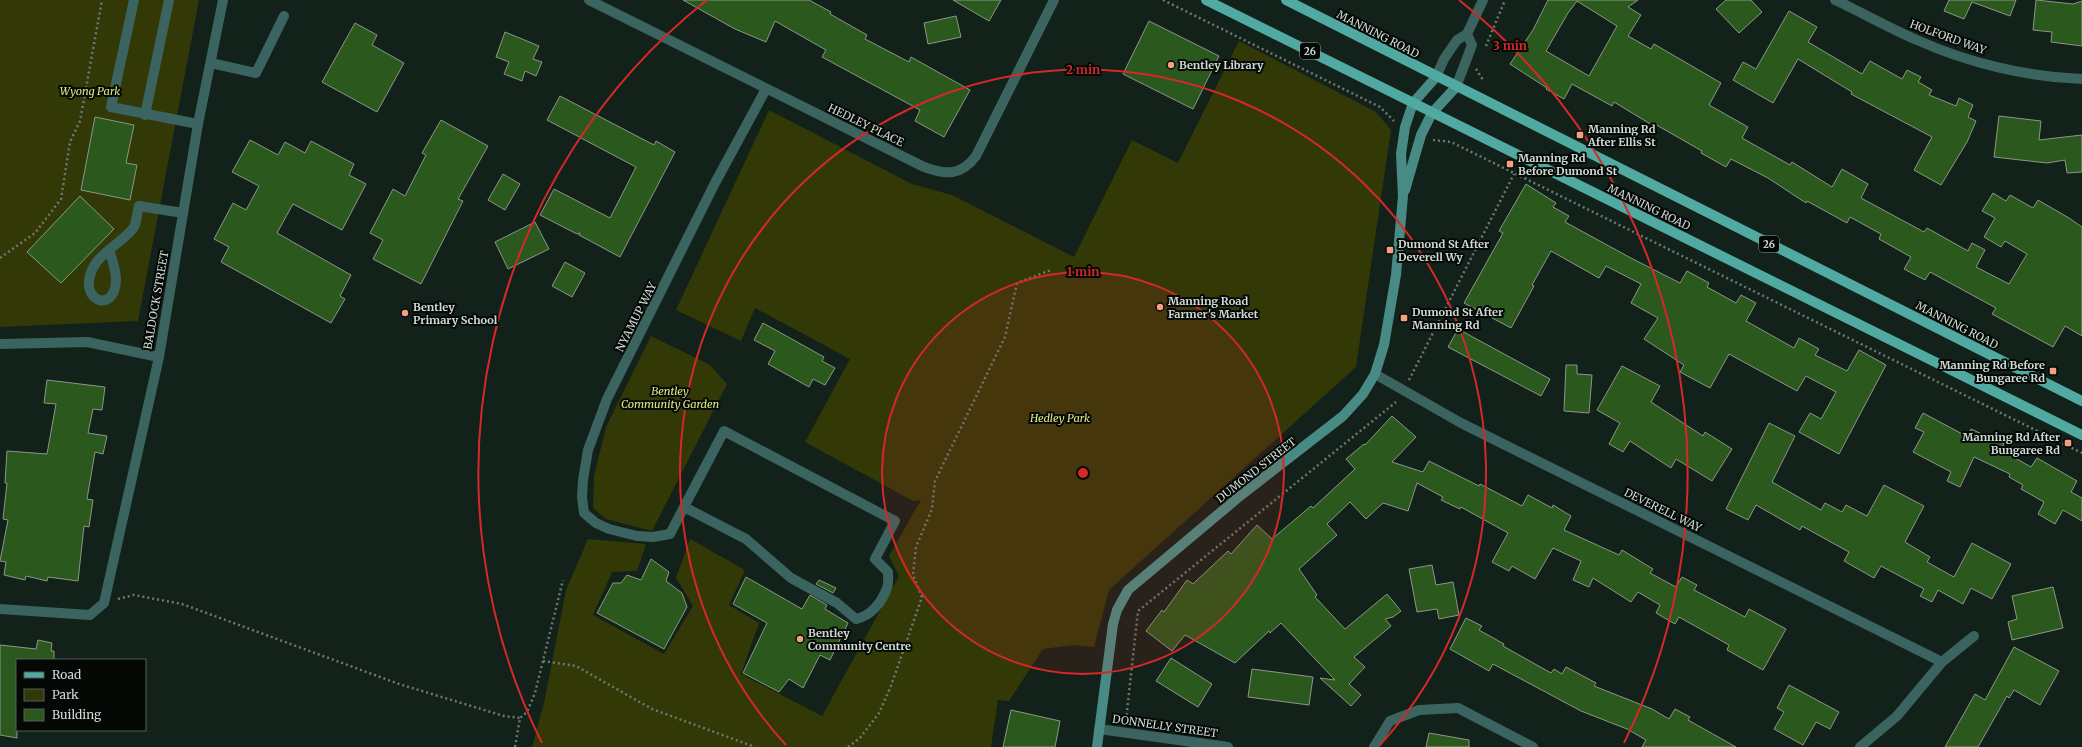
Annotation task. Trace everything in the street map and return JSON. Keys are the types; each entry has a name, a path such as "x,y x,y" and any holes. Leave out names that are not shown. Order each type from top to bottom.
{"main road":[{"name":"MANNING ROAD","path":"1206,0 2082,435"},
{"name":"MANNING ROAD","path":"1286,0 1436,77 2082,401"}],"street":[{"path":"134,0 111,108 198,124"},
{"path":"145,115 169,0"},
{"name":"BALDOCK STREET","path":"104,603 159,357 198,124 223,0"},
{"name":"HEDLEY PLACE","path":"589,0 936,172 956,171 969,165 976,156 1054,0"},
{"path":"1436,77 1444,59 1457,40 1467,34 1483,0"},
{"name":"HOLFORD WAY","path":"1835,0 1918,41 1976,62 2056,78 2082,79"},
{"path":"211,63 256,74 284,16"},
{"path":"1456,87 1472,45 1467,34"},
{"name":"DUMOND STREET","path":"1097,747 1113,624 1117,610 1128,590 1228,506 1343,416 1363,394 1375,374 1384,345 1396,275 1403,196 1401,154 1404,127 1413,103 1436,77"},
{"name":"DUMOND STREET","path":"1403,196 1421,135 1432,113 1456,87"},
{"name":"NYAMUP WAY","path":"684,507 670,534 653,537 637,536 596,523 584,512 583,486 588,450 607,399 715,183 766,89"},
{"path":"109,250 134,227 139,206 183,213"},
{"path":"0,344 87,342 159,357"},
{"name":"DEVERELL WAY","path":"1375,374 1461,423 1942,662"},
{"path":"724,431 895,521 875,559 888,572 888,587 874,610 863,617 856,619 837,603 791,578 746,539 684,507 724,431"},
{"path":"0,609 90,615 104,603"},
{"path":"1860,747 1897,716 1942,662 1974,636"},
{"path":"1374,747 1390,721 1419,710 1458,708 1533,747"},
{"name":"DONNELLY STREET","path":"1099,729 1228,747"}],"path":[{"path":"0,258 35,233 61,199 70,142 80,121 102,0"},
{"path":"1163,0 1380,107 1404,127"},
{"path":"1485,48 1505,0"},
{"path":"1476,68 1483,80"},
{"path":"1421,135 1431,140 1451,142 2082,453"},
{"path":"1409,380 1514,174"},
{"path":"848,747 860,738 879,713 891,686 922,597 913,575 916,547 932,509 934,480 1005,337 1017,283 1051,270"},
{"path":"1126,720 1138,611 1396,402"},
{"path":"515,747 520,718 527,712 535,693 564,580"},
{"path":"104,603 134,595 182,604 399,684 504,716 520,718"},
{"path":"543,661 576,666 652,709 755,747"}],"green space":[{"name":"Wyong Park","path":"0,0 199,0 138,321 0,327"},
{"name":"Hedley Park","path":"1239,41 1376,112 1391,130 1356,367 1109,590 1094,647 1073,645 1043,649 1009,701 998,700 991,747 532,747 544,703 566,590 588,539 646,544 637,571 612,572 593,615 664,654 693,606 676,578 690,539 745,570 729,605 759,623 741,674 822,716 899,576 889,556 921,500 913,501 805,442 850,359 755,308 741,341 676,310 769,110 912,184 952,195 1074,257 1132,140 1178,163"},
{"name":"Bentley Community Garden","path":"651,336 710,365 727,384 652,531 606,519 593,508 594,476 606,427"}],"building":[{"path":"683,0 809,0 867,35 865,39 909,62 911,57 970,90 944,137 915,121 920,110 822,57 826,50 775,21 766,42 735,29"},
{"path":"953,0 1001,0 989,21"},
{"path":"1548,0 1638,0 1628,7 1641,15 1628,36 1651,49 1654,44 1721,83 1709,105 1748,127 1742,138 1790,165 1792,162 1832,187 1842,169 1868,184 1861,198 1924,232 1927,228 1968,251 1972,243 1985,250 1976,267 2009,284 2027,254 2005,241 2001,247 1984,237 1995,218 1982,211 1993,193 2006,201 2010,195 2033,208 2038,200 2082,227 2082,336 2065,326 2053,347 1992,314 1996,308 1930,272 1925,280 1904,269 1911,257 1879,239 1881,234 1850,217 1847,223 1807,201 1806,203 1768,178 1731,159 1726,167 1701,153 1702,151 1653,123 1652,125 1614,102 1612,106 1572,84 1564,99 1546,89 1547,88 1510,64 1533,30","holes":["1577,1 1617,26 1589,76 1546,51 1568,13"]},
{"path":"1726,0 1751,0 1762,12 1739,33 1716,9"},
{"path":"1949,0 2016,0 2010,16 1972,2 1964,19 1944,11"},
{"path":"2036,0 2073,4 2082,1 2082,46 2051,42 2052,32 2033,30"},
{"path":"1789,11 1817,27 1808,42 1862,74 1870,61 1902,79 1907,70 1921,77 1918,82 1932,90 1929,95 1956,106 1959,98 1973,105 1968,117 1976,121 1967,142 1941,185 1914,170 1932,137 1851,94 1852,92 1798,59 1773,103 1733,80 1743,62 1756,69"},
{"path":"956,16 961,37 928,44 924,23"},
{"name":"Bentley Library","path":"1149,21 1219,56 1193,109 1123,74"},
{"path":"355,23 377,35 372,45 404,63 377,112 322,82"},
{"path":"505,32 539,46 533,59 542,62 536,76 525,71 522,81 504,74 509,62 496,57"},
{"path":"560,96 654,145 656,141 675,152 620,257 579,235 580,233 577,234 540,215 554,189 610,218 636,167 547,120"},
{"path":"1999,116 2041,121 2039,140 2082,135 2082,172 2067,173 2065,160 2047,163 1994,157"},
{"path":"95,117 134,125 126,163 137,165 130,200 81,190"},
{"path":"441,120 488,146 458,199 463,201 421,284 373,259 383,240 370,233 393,189 405,196 426,155 422,153"},
{"path":"250,140 278,155 285,142 305,153 311,141 354,164 349,175 366,184 342,230 293,204 277,233 351,275 340,296 345,299 331,323 221,262 229,247 214,239 233,203 246,210 259,186 232,172"},
{"path":"503,174 520,184 505,210 488,200"},
{"path":"1526,184 1556,203 1553,207 1569,216 1565,222 1629,257 1680,283 1687,271 1709,283 1707,287 1736,303 1741,295 1756,303 1746,321 1794,348 1799,338 1819,349 1815,355 1847,371 1859,350 1886,365 1839,454 1799,432 1810,413 1821,419 1836,392 1806,376 1797,391 1729,354 1710,388 1680,372 1684,365 1644,339 1658,318 1631,303 1641,284 1606,266 1599,278 1551,251 1511,328 1464,303 1503,233 1499,231"},
{"path":"80,196 114,229 61,283 27,252"},
{"path":"535,222 549,249 508,269 495,242"},
{"path":"565,262 585,273 572,297 552,286"},
{"path":"763,323 824,357 822,361 835,368 825,385 813,379 809,387 768,364 775,351 754,340"},
{"path":"1458,329 1550,379 1541,396 1448,347"},
{"path":"1566,365 1577,365 1577,374 1592,375 1589,413 1564,411"},
{"path":"1622,366 1660,386 1651,402 1703,436 1705,432 1732,449 1712,481 1676,459 1671,468 1630,441 1623,452 1609,444 1620,423 1597,410"},
{"path":"47,380 105,387 102,410 93,409 88,433 107,436 103,454 95,452 87,499 93,500 89,527 84,526 78,581 48,577 47,581 26,576 25,580 4,575 6,562 0,561 8,520 3,519 7,483 5,483 7,451 47,454 56,404 44,403"},
{"path":"1923,413 1968,437 1971,429 2004,444 2001,450 2031,467 2037,458 2077,481 2071,492 2082,498 2082,521 2063,510 2055,524 2038,514 2044,502 2021,489 2023,485 2009,477 2010,474 1974,457 1960,487 1947,481 1951,472 1913,452 1924,432 1915,428"},
{"path":"1392,416 1416,437 1392,462 1423,472 1429,461 1479,486 1480,484 1522,506 1528,495 1552,508 1553,505 1571,516 1564,530 1619,555 1622,550 1653,569 1650,573 1676,587 1682,577 1697,585 1694,590 1745,617 1749,609 1786,629 1763,670 1727,650 1729,645 1679,617 1675,624 1656,613 1660,605 1638,592 1631,602 1593,578 1589,587 1573,580 1581,561 1553,548 1535,579 1512,566 1509,571 1492,562 1508,533 1461,507 1460,509 1441,500 1443,497 1417,483 1408,511 1383,503 1366,519 1350,502 1327,524 1337,535 1299,569 1317,595 1315,597 1345,629 1387,594 1401,611 1393,617 1385,619 1391,626 1354,657 1365,667 1349,684 1361,695 1351,706 1320,678 1335,680 1281,623 1270,633 1269,631 1235,663 1185,635 1172,651 1146,631 1162,610 1164,612 1187,580 1193,584 1228,551 1231,554 1257,525 1272,539 1311,506 1313,508 1355,469 1346,459 1364,444 1365,445"},
{"path":"1769,423 1795,436 1772,482 1821,510 1825,503 1842,512 1846,505 1867,516 1884,485 1924,506 1905,542 1930,557 1927,562 1954,577 1972,543 2011,564 1992,599 1971,588 1963,604 1938,590 1932,602 1920,596 1924,589 1881,566 1874,578 1844,561 1849,552 1802,526 1800,530 1756,505 1748,520 1726,509"},
{"path":"651,559 669,572 666,581 682,593 687,607 664,649 597,613 613,583 621,583 627,575 641,580"},
{"path":"1432,565 1436,585 1453,582 1459,615 1439,619 1437,609 1417,612 1409,569"},
{"name":"Bentley Community Centre","path":"746,577 802,609 810,595 827,605 825,609 848,623 830,660 820,655 803,688 789,679 779,692 743,673 767,623 733,604"},
{"path":"819,580 836,588 833,593 816,584"},
{"path":"2053,587 2063,628 2012,640 2008,622 2017,619 2012,596"},
{"path":"1466,618 1482,626 1479,630 1504,644 1503,646 1551,673 1554,669 1562,674 1566,667 1596,683 1594,686 1652,709 1669,719 1675,709 1690,717 1688,720 1736,747 1642,747 1646,740 1627,729 1581,711 1493,664 1489,671 1450,649"},
{"path":"38,640 52,643 51,651 54,651 54,659 16,659 17,738 0,735 0,645 36,649"},
{"path":"2014,647 2059,671 2040,705 2014,690 2009,698 2007,696 1978,747 1945,747 1975,694 1985,700"},
{"path":"1171,658 1212,684 1198,707 1156,681"},
{"path":"1252,669 1313,677 1309,705 1248,697"},
{"path":"1789,685 1839,712 1830,729 1816,722 1803,745 1774,729 1784,712 1777,708"},
{"path":"1011,710 1060,721 1055,747 1003,747"},
{"path":"1429,733 1469,740 1469,747 1426,747"}],"place":[{"name":"Bentley Library","path":"1171,65"},
{"name":"Manning Rd After Ellis St","path":"1580,135"},
{"name":"Manning Rd Before Dumond St","path":"1510,164"},
{"name":"Dumond St After Deverell Wy","path":"1390,250"},
{"name":"Manning Road Farmer's Market","path":"1160,307"},
{"name":"Bentley Primary School","path":"405,313"},
{"name":"Dumond St After Manning Rd","path":"1404,318"},
{"name":"Manning Rd Before Bungaree Rd","path":"2053,371"},
{"name":"Manning Rd After Bungaree Rd","path":"2068,443"},
{"name":"Bentley Community Centre","path":"800,639"}]}
